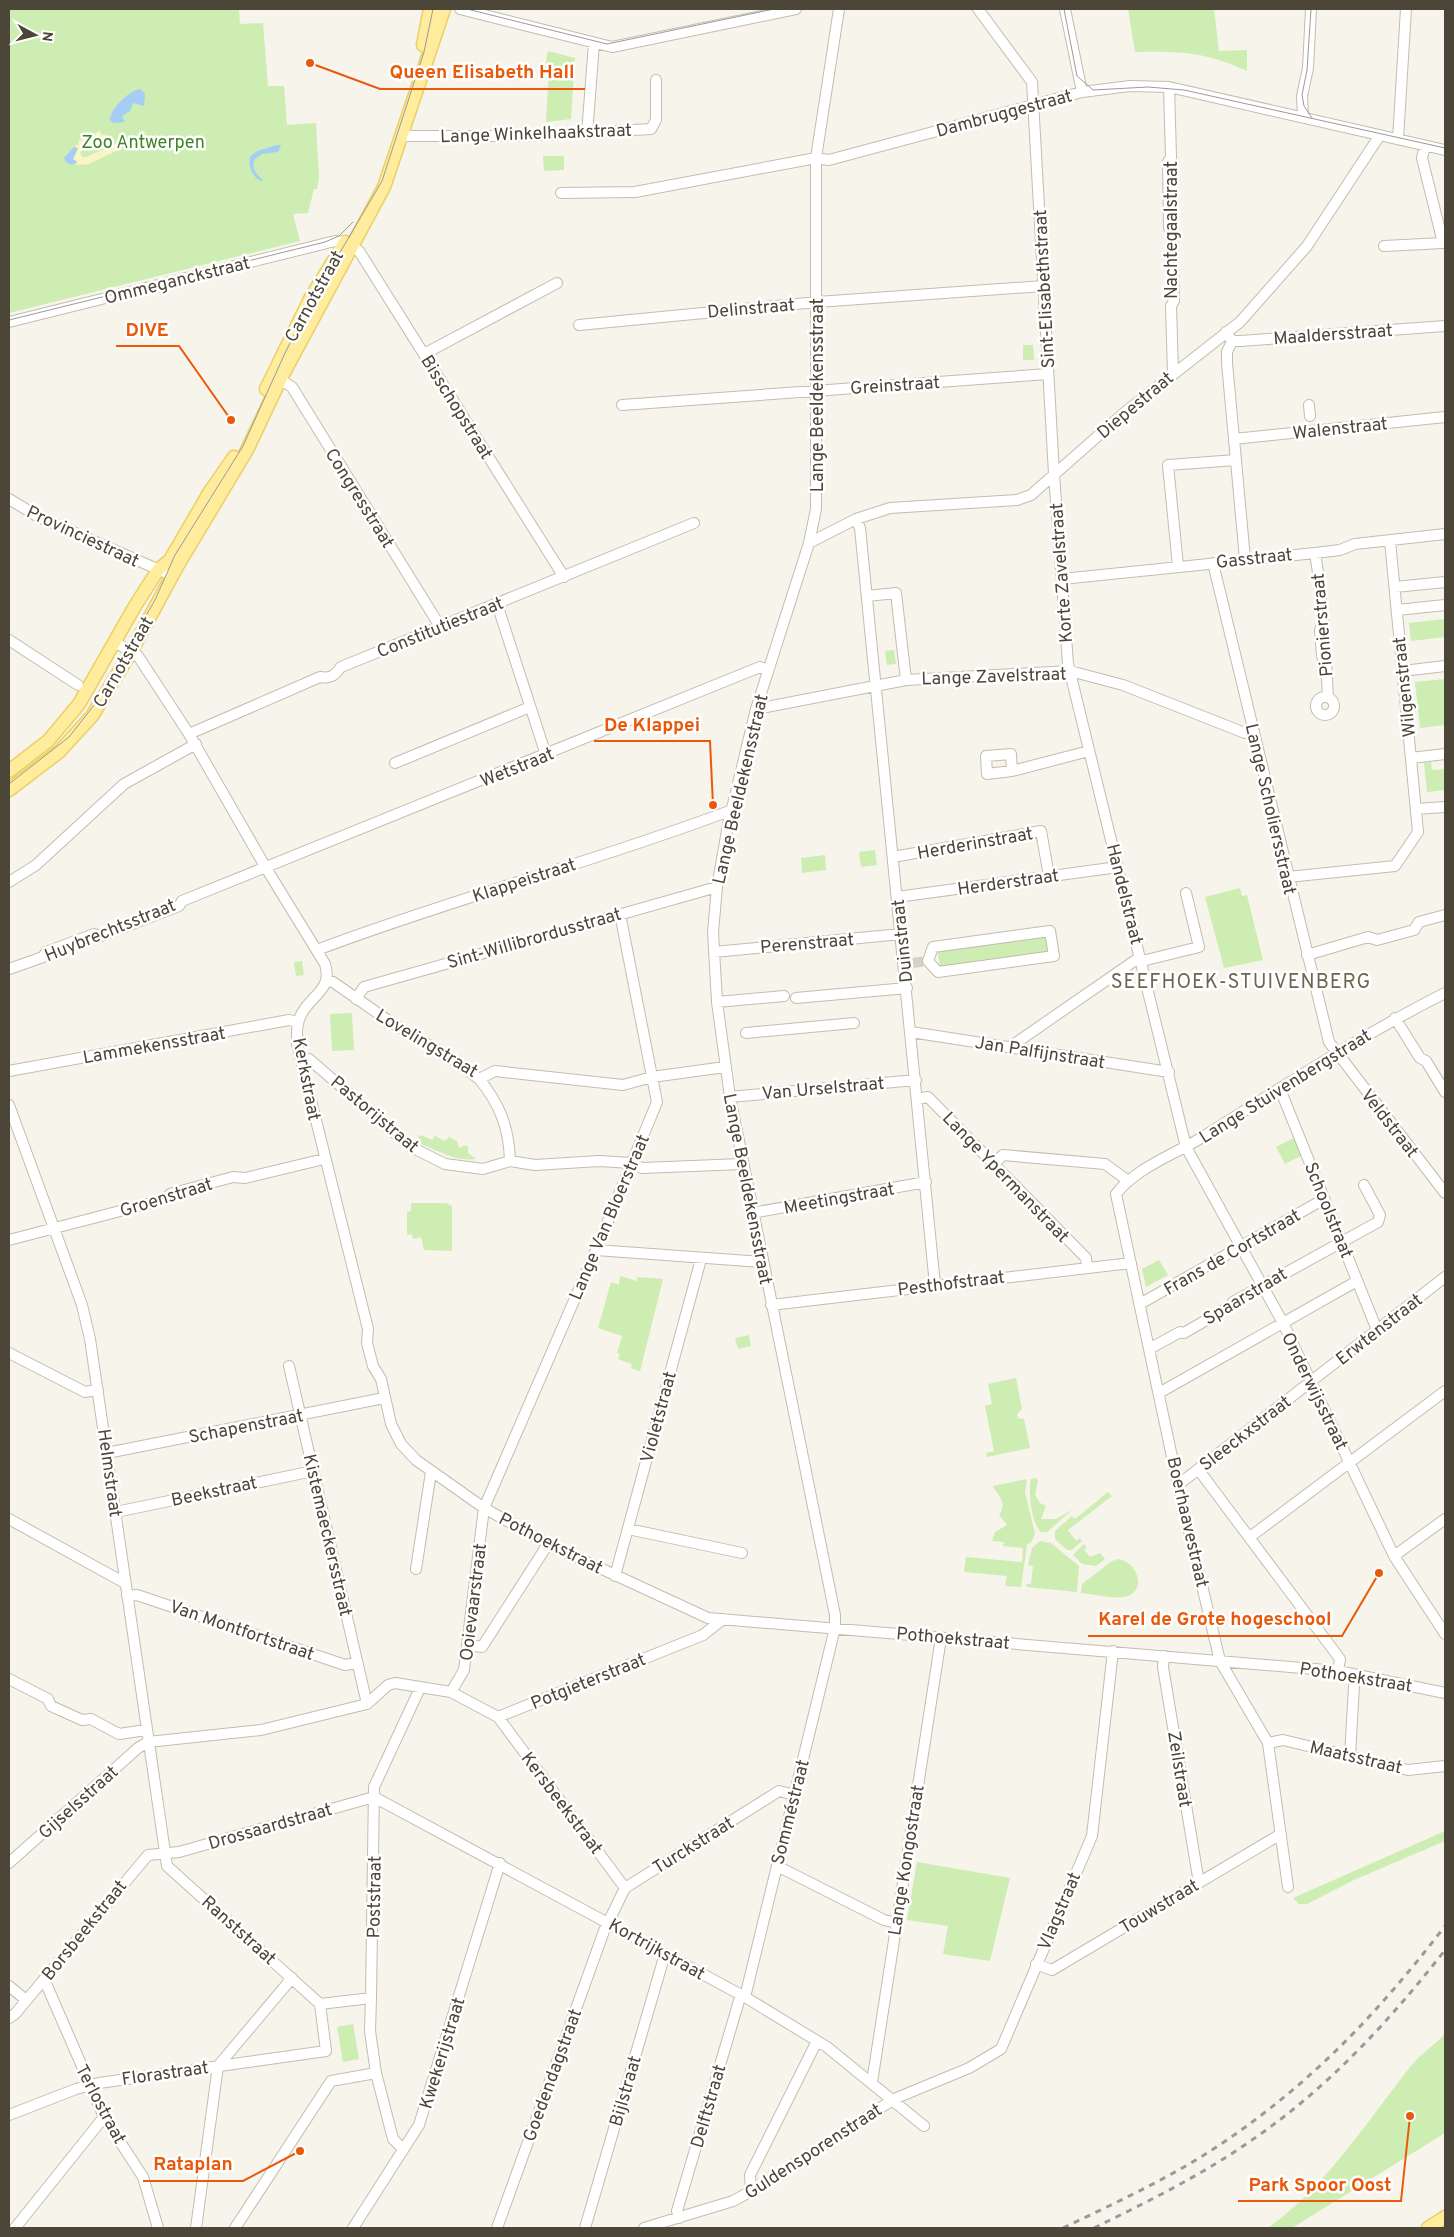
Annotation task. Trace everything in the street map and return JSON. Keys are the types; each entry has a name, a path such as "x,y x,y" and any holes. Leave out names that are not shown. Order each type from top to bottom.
{"main road":[{"name":"Carnotstraat","path":"348,244 384,187 444,9"},
{"name":"Carnotstraat","path":"9,771 40,748 58,731 79,704 158,570 170,560 239,448 348,244 382,174 422,51 432,10"},
{"name":"Carnotstraat","path":"9,790 68,744 100,704 131,652 172,576 247,450 276,377"},
{"path":"1428,2228 1445,2217"}],"street":[{"path":"460,9 594,43 617,47 796,9"},
{"name":"Lange Beeldekensstraat","path":"836,1628 835,1615 742,1164 730,1097 717,1002 713,932 717,887 732,810 756,709 809,543 816,500 816,158 839,9"},
{"name":"Sint-Elisabethstraat","path":"978,9 1032,82 1054,474"},
{"path":"1065,9 1082,92"},
{"path":"1303,116 1302,96 1308,68 1311,9"},
{"path":"1398,140 1406,9"},
{"path":"587,134 594,43"},
{"name":"Lange Winkelhaakstraat","path":"402,136 587,134 651,129 656,120 656,80"},
{"name":"Dambruggestraat","path":"561,193 634,192 816,158 829,160 1082,92 1130,86 1168,87 1303,116 1445,150"},
{"name":"Nachtegaalstraat","path":"1168,87 1171,157 1168,162 1169,228 1172,232 1174,301 1171,306 1173,373"},
{"name":"Diepestraat","path":"809,543 856,519 890,508 1017,500 1031,495 1173,373 1240,322 1306,246 1380,135"},
{"path":"1384,246 1443,243 1422,158 1425,146"},
{"name":"Ommeganckstraat","path":"9,322 335,241 348,244"},
{"name":"Bisschopstraat","path":"348,244 359,251 564,576"},
{"path":"424,354 557,283"},
{"name":"Delinstraat","path":"578,325 817,302 1043,286"},
{"name":"Maaldersstraat","path":"1232,341 1445,326"},
{"path":"1226,332 1232,341 1227,363 1246,559"},
{"name":"Greinstraat","path":"622,404 1048,374"},
{"name":"Congresstraat","path":"276,377 292,387 441,628"},
{"path":"1308,405 1311,423"},
{"name":"Walenstraat","path":"1234,439 1311,423 1445,417"},
{"path":"1178,566 1168,465 1236,460"},
{"name":"Korte Zavelstraat","path":"1054,474 1070,671"},
{"name":"Provinciestraat","path":"9,499 36,516 158,570"},
{"name":"Duinstraat","path":"856,519 860,528 901,934 908,963 907,988 935,1285"},
{"name":"Constitutiestraat","path":"189,734 320,677 327,678 335,675 340,667 441,628 694,523"},
{"name":"Gasstraat","path":"1062,579 1315,553 1340,550 1355,544 1445,534"},
{"name":"Wilgenstraat","path":"1288,877 1395,866 1418,832 1390,541"},
{"name":"Pionierstraat","path":"1315,553 1323,615 1323,624 1320,630 1322,656 1326,662 1328,697"},
{"name":"Lange Scholiersstraat","path":"1213,562 1307,955 1329,1042 1336,1053"},
{"path":"158,570 172,576"},
{"path":"1394,587 1445,582"},
{"path":"867,596 896,593 906,680"},
{"path":"497,604 546,755"},
{"path":"1397,610 1445,605"},
{"path":"9,640 78,685"},
{"path":"115,642 138,656 196,744 266,868 318,950 325,964 327,981"},
{"path":"1403,671 1445,666"},
{"name":"Wetstraat","path":"266,868 760,667 768,670"},
{"name":"Lange Zavelstraat","path":"756,709 876,684 906,680 1070,671 1124,685 1244,733 1253,732"},
{"name":"Handelstraat","path":"1070,671 1186,1147"},
{"path":"395,763 530,707"},
{"path":"9,882 36,866 124,784 196,744"},
{"path":"1012,772 1089,751"},
{"path":"1411,758 1445,754"},
{"path":"1416,809 1445,807"},
{"name":"Klappeistraat","path":"318,950 394,921 657,838 732,810"},
{"name":"Herderinstraat","path":"893,857 1041,831 1049,876"},
{"name":"Herderstraat","path":"898,896 1118,867"},
{"name":"Huybrechtsstraat","path":"9,969 43,957 46,952 94,934 101,936 179,906 182,901 266,868"},
{"name":"Sint-Willibrordusstraat","path":"356,999 364,987 717,887"},
{"path":"1010,1047 1141,959 1199,947 1186,893"},
{"name":"Lange Van Bloerstraat","path":"484,1508 596,1250 657,1102 620,914"},
{"path":"1307,955 1368,937 1377,940 1414,930 1419,922 1445,915"},
{"path":"1050,931 1054,956 938,972 927,961 933,947 1050,931"},
{"name":"Perenstraat","path":"714,952 901,934"},
{"name":"Lovelingstraat","path":"327,981 333,982 356,999 457,1062 479,1079 495,1071 623,1086 652,1077 725,1067"},
{"name":"Kerkstraat","path":"327,981 321,992 302,1012 298,1022 298,1044 324,1159 368,1329 369,1351 373,1366 381,1378 391,1424 402,1444 431,1472 484,1508"},
{"path":"796,998 907,988"},
{"name":"Lange Stuivenbergstraat","path":"1127,1180 1186,1147 1336,1053 1396,1018 1445,993"},
{"path":"717,1002 784,996"},
{"path":"1396,1018 1420,1058 1426,1061 1445,1092"},
{"name":"Lammekensstraat","path":"9,1071 289,1020 298,1022"},
{"path":"746,1033 854,1024"},
{"name":"Jan Palfijnstraat","path":"911,1032 1169,1072"},
{"name":"Veldstraat","path":"1336,1053 1445,1193"},
{"name":"Pastorijstraat","path":"301,1060 309,1059 392,1132 428,1157 446,1164 475,1169 490,1169 510,1161 535,1165 599,1161 632,1163 642,1168 742,1164"},
{"path":"479,1079 498,1104 504,1118 510,1161"},
{"name":"Van Urselstraat","path":"730,1097 916,1080"},
{"name":"Schoolstraat","path":"1280,1089 1377,1330"},
{"name":"Lange Ypermanstraat","path":"917,1099 928,1097 1086,1258 1087,1267"},
{"name":"Helmstraat","path":"9,1105 82,1305 108,1453 164,1853"},
{"name":"Onderwijsstraat","path":"1186,1147 1283,1323 1394,1556 1442,1622 1445,1634"},
{"path":"994,1164 1003,1155 1105,1164 1127,1180"},
{"name":"Groenstraat","path":"9,1240 166,1199 170,1194 234,1177 245,1178 324,1159"},
{"name":"Boerhaavestraat","path":"1127,1180 1116,1194 1178,1485 1220,1661 1268,1743 1288,1887"},
{"name":"Meetingstraat","path":"752,1213 926,1182"},
{"name":"Spaarstraat","path":"1149,1349 1180,1332 1184,1333 1341,1240 1378,1222 1380,1215 1364,1185"},
{"name":"Frans de Cortstraat","path":"1140,1304 1324,1199"},
{"path":"596,1250 762,1262"},
{"name":"Violetstraat","path":"615,1576 701,1258"},
{"name":"Pesthofstraat","path":"771,1305 1130,1263"},
{"name":"Erwtenstraat","path":"1312,1382 1445,1277"},
{"path":"1159,1392 1357,1281"},
{"path":"9,1353 85,1392 98,1390"},
{"name":"Kistemaeckersstraat","path":"290,1366 367,1704"},
{"name":"Sleeckxstraat","path":"1178,1485 1312,1382"},
{"path":"1250,1537 1445,1391"},
{"name":"Schapenstraat","path":"108,1453 384,1398"},
{"path":"1198,1469 1340,1659 1338,1671"},
{"name":"Beekstraat","path":"116,1512 313,1470"},
{"path":"416,1569 431,1472"},
{"name":"Pothoekstraat","path":"484,1508 548,1544 708,1618 1338,1671 1445,1693"},
{"name":"Ooievaarstraat","path":"451,1692 464,1670 484,1508"},
{"path":"9,1519 125,1584"},
{"path":"1394,1556 1445,1519"},
{"path":"628,1529 742,1553"},
{"path":"468,1645 482,1647 548,1544"},
{"name":"Van Montfortstraat","path":"127,1596 138,1594 345,1665 357,1663"},
{"name":"Potgieterstraat","path":"498,1717 703,1635 723,1619"},
{"name":"Somméstraat","path":"743,1995 836,1628"},
{"name":"Lange Kongostraat","path":"872,2082 941,1638"},
{"name":"Vlagstraat","path":"894,2099 969,2068 1001,2049 1092,1836 1113,1652"},
{"name":"Zeilstraat","path":"1164,1656 1163,1667 1199,1883"},
{"path":"9,1679 48,1699 52,1706 82,1720 91,1720 119,1734 146,1730"},
{"path":"148,1742 261,1730 367,1704 388,1685 395,1682 420,1688 451,1692 498,1717"},
{"path":"1350,1756 1354,1686"},
{"name":"Poststraat","path":"403,2149 393,2139 376,2073 370,2031 374,1787 420,1688"},
{"name":"Kersbeekstraat","path":"498,1717 625,1888"},
{"name":"Maatsstraat","path":"1268,1743 1282,1740 1417,1771 1445,1766"},
{"name":"Gijselsstraat","path":"9,1864 138,1748 148,1742"},
{"name":"Turckstraat","path":"625,1888 779,1791 795,1795"},
{"name":"Drossaardstraat","path":"164,1853 179,1852 374,1797"},
{"name":"Kortrijkstraat","path":"374,1797 743,1995 817,2041 894,2099 924,2126"},
{"name":"Touwstraat","path":"1036,1964 1052,1970 1281,1834"},
{"name":"Ranststraat","path":"164,1853 167,1866 320,2004"},
{"name":"Borsbeekstraat","path":"9,2018 15,2014 148,1855 164,1853"},
{"name":"Kwekerijstraat","path":"353,2228 420,2125 500,1863"},
{"path":"777,1866 884,1920 897,1923"},
{"path":"609,1922 625,1888"},
{"name":"Goedendagstraat","path":"497,2228 609,1922"},
{"name":"Bijlstraat","path":"585,2228 665,1954"},
{"path":"196,2228 218,2066 292,1978"},
{"name":"Terlostraat","path":"44,1979 104,2117 142,2177 158,2228"},
{"path":"9,1986 26,2000"},
{"name":"Delftstraat","path":"679,2218 677,2211 743,1995"},
{"path":"320,2004 371,1998"},
{"name":"Florastraat","path":"9,2115 89,2085 326,2051 320,2004"},
{"path":"751,2192 750,2175 817,2041"},
{"path":"235,2228 331,2081 376,2073"},
{"name":"Guldensporenstraat","path":"644,2228 733,2201 751,2192 894,2099"},
{"path":"15,2228 104,2117"}],"green space":[{"name":"Zoo Antwerpen","path":"9,9 248,9 239,10 240,24 263,23 268,86 284,86 287,125 316,123 319,177 317,189 314,189 308,213 293,214 300,241 9,313"},
{"path":"1128,9 1214,9 1219,51 1247,50 1247,71 1205,56 1166,52 1135,52"},
{"path":"548,51 575,58 571,119 546,122 549,72 544,71"},
{"path":"543,156 564,156 564,170 544,171"},
{"path":"1023,345 1033,345 1034,360 1023,360"},
{"path":"1445,619 1445,637 1411,641 1409,623"},
{"path":"894,650 896,664 887,665 885,651"},
{"path":"1445,679 1445,725 1420,728 1415,682"},
{"path":"1431,762 1432,770 1445,769 1445,790 1427,792 1424,763"},
{"path":"875,850 877,865 861,867 859,852"},
{"path":"825,855 826,870 802,873 801,858"},
{"path":"1240,888 1242,896 1247,895 1263,960 1224,968 1205,897"},
{"path":"1046,934 1048,952 940,967 937,949"},
{"path":"302,961 304,975 296,976 294,962"},
{"path":"352,1013 354,1050 332,1051 330,1014"},
{"path":"421,1135 432,1140 435,1136 445,1141 449,1137 457,1141 459,1148 466,1145 468,1153 476,1159 462,1159 441,1153 421,1144 418,1137"},
{"path":"1294,1138 1301,1156 1285,1164 1276,1147"},
{"path":"411,1203 446,1203 452,1206 452,1251 424,1250 421,1237 413,1239 412,1234 407,1235 407,1212 411,1211"},
{"path":"1159,1260 1168,1275 1146,1287 1142,1269"},
{"path":"620,1276 637,1281 637,1277 663,1279 640,1371 631,1368 632,1364 618,1359 620,1354 617,1353 622,1336 598,1328 611,1282 619,1285"},
{"path":"749,1335 751,1346 738,1349 735,1338"},
{"path":"1016,1378 1022,1409 1017,1414 1018,1418 1024,1419 1030,1448 987,1457 986,1453 994,1451 985,1406 992,1404 988,1384"},
{"path":"1036,1478 1038,1481 1035,1495 1040,1503 1046,1506 1041,1519 1056,1519 1072,1510 1047,1532 1041,1532 1033,1514 1030,1484 1031,1479"},
{"path":"1027,1479 1025,1492 1035,1534 1032,1541 1027,1545 1021,1587 1005,1586 1007,1576 964,1572 966,1557 1022,1562 1023,1548 1003,1546 1004,1542 992,1541 995,1532 1007,1525 999,1515 1003,1506 993,1486"},
{"path":"1108,1492 1112,1496 1068,1530 1076,1541 1080,1538 1082,1541 1072,1550 1067,1550 1055,1539 1055,1531 1072,1516 1075,1519"},
{"path":"1040,1541 1051,1543 1079,1566 1077,1592 1027,1587 1026,1584 1031,1584 1033,1566 1028,1565 1032,1548"},
{"path":"1084,1544 1087,1548 1084,1550 1090,1557 1100,1553 1105,1559 1096,1566 1082,1564 1073,1555"},
{"path":"1119,1559 1131,1566 1135,1572 1138,1578 1136,1590 1124,1597 1081,1593 1082,1584 1112,1561"},
{"path":"1445,1831 1445,1841 1354,1880 1307,1904 1299,1904 1293,1898"},
{"path":"917,1862 1010,1878 990,1961 943,1954 948,1926 907,1920"},
{"path":"353,2024 359,2059 343,2062 337,2027"},
{"path":"1445,2034 1445,2133 1292,2228 1268,2228 1289,2212 1326,2175 1411,2066"}],"sand":[{"path":"100,131 102,135 105,134 105,137 81,148 82,157 116,144 118,150 89,164 76,165 77,161 73,159 77,151 74,147 79,144 78,141"}],"water":[{"path":"139,89 145,94 144,106 133,103 130,111 122,116 125,122 113,123 110,120 113,111 130,93"},
{"path":"281,145 278,152 262,154 255,159 254,168 256,174 263,180 261,181 251,171 250,157 258,151"},
{"path":"74,147 78,148 73,159 77,162 72,165 67,163 64,158"}],"tunnel":[{"path":"913,963 926,961"}],"tram line":[{"path":"9,784 69,737 95,704 155,600 175,555 243,446 285,353 312,300 382,181 424,52 433,9"},
{"path":"467,9 607,44 774,9"},
{"path":"1064,9 1077,76 1093,90 1148,87 1184,90 1445,148"},
{"path":"1311,9 1307,70 1302,95 1304,106 1312,118"},
{"path":"9,320 325,242 339,236 353,222"}],"railway":[{"path":"1063,2228 1144,2189 1202,2156 1285,2096 1315,2071 1369,2017 1445,1926"},
{"path":"1094,2228 1192,2177 1249,2142 1277,2122 1330,2078 1354,2054 1401,2003 1445,1950"}],"place":[{"name":"Queen Elisabeth Hall","path":"310,63"},
{"name":"DIVE","path":"231,420"},
{"name":"De Klappei","path":"713,805"},
{"name":"Karel de Grote hogeschool","path":"1379,1573"},
{"name":"Park Spoor Oost","path":"1410,2116"},
{"name":"Rataplan","path":"300,2151"}],"district":[{"name":"SEEFHOEK-STUIVENBERG","path":"1241,981"}]}
